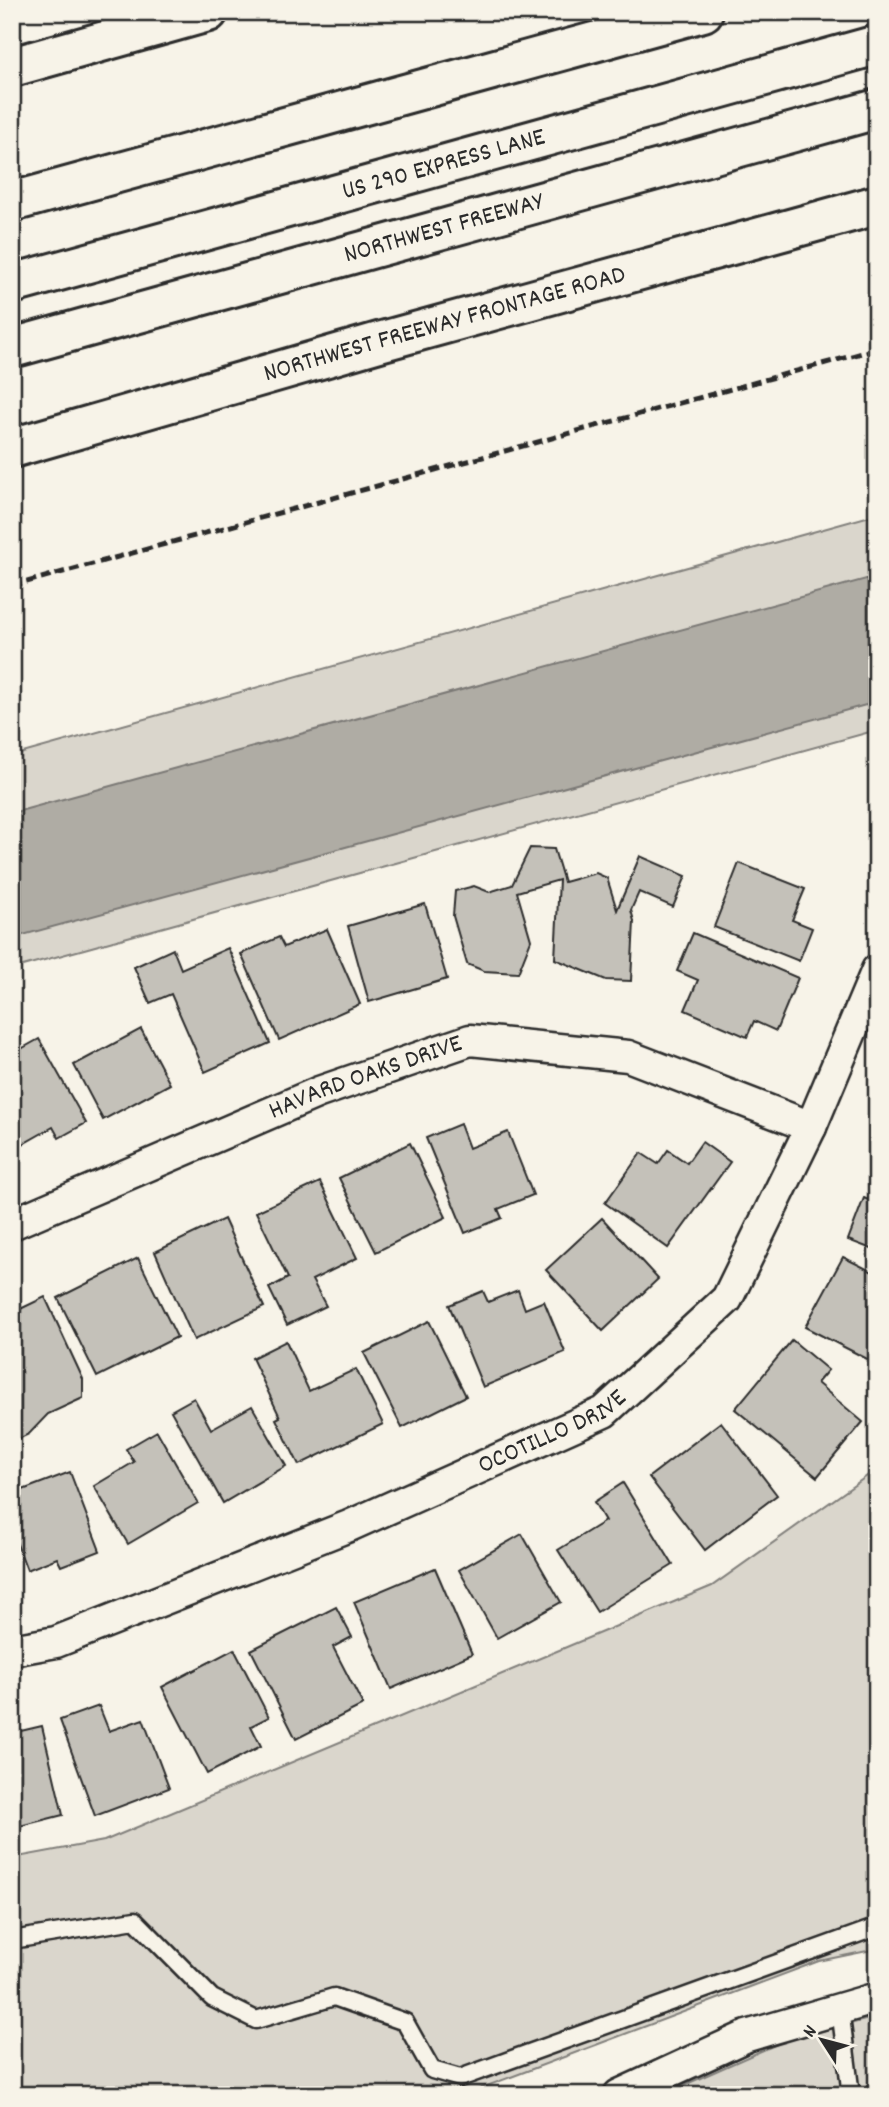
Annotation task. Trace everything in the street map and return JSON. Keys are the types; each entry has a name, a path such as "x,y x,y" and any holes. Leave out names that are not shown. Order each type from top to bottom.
{"main road":[{"path":"12,202 703,12"},
{"path":"12,66 201,13"},
{"name":"US 290 EXPRESS LANE","path":"12,284 877,45"},
{"name":"NORTHWEST FREEWAY","path":"12,348 877,110"},
{"name":"NORTHWEST FREEWAY FRONTAGE ROAD","path":"12,448 379,342 877,205"}],"street":[{"name":"OCOTILLO DRIVE","path":"12,1650 56,1642 349,1526 604,1412 727,1299 811,1127 877,970"},
{"name":"HAVARD OAKS DRIVE","path":"12,1224 319,1092 470,1040 628,1056 811,1127"},
{"path":"619,2095 747,2036 877,1998"}],"lane":[{"path":"12,1940 135,1920 212,1998 256,2020 334,1997 405,2022 432,2070 460,2078 877,1927"},
{"path":"839,2009 851,2095"}],"shaded area":[{"path":"877,514 877,730 12,969 12,756"},
{"path":"877,576 877,702 12,938 12,813"},
{"path":"877,1469 877,1949 819,1961 463,2095 12,2095 12,1858 104,1841 712,1586"},
{"path":"877,2017 877,2095 662,2095 786,2040"}],"building":[{"path":"530,848 554,849 564,882 596,873 607,878 617,910 640,856 686,876 673,907 639,892 631,910 634,921 631,981 606,980 555,959 559,880 517,892 531,940 518,973 484,971 467,964 453,916 455,891 474,886 489,892 512,885"},
{"path":"739,863 805,889 792,920 812,928 799,961 714,927"},
{"path":"425,904 447,979 369,1002 348,926"},
{"path":"327,929 360,1004 279,1040 241,954 279,937 284,947"},
{"path":"693,933 798,978 776,1031 754,1021 747,1037 685,1010 698,980 677,971"},
{"path":"228,948 270,1043 205,1072 171,994 150,1003 134,967 173,949 181,969"},
{"path":"141,1029 170,1084 103,1120 74,1065"},
{"path":"39,1039 86,1123 59,1138 53,1127 14,1149 12,1054"},
{"path":"460,1124 469,1148 508,1132 533,1195 498,1209 502,1218 465,1233 426,1138"},
{"path":"702,1142 730,1162 668,1248 605,1203 641,1153 658,1164 668,1150 687,1163"},
{"path":"410,1143 446,1217 376,1252 339,1178"},
{"path":"877,1179 877,1251 848,1240 864,1198 868,1200"},
{"path":"320,1182 357,1258 312,1280 326,1306 287,1325 269,1288 288,1278 256,1212"},
{"path":"602,1218 658,1279 603,1331 546,1270"},
{"path":"224,1219 264,1307 194,1340 155,1252"},
{"path":"843,1257 877,1274 877,1364 805,1327"},
{"path":"138,1258 177,1337 97,1377 58,1298"},
{"path":"518,1290 525,1309 544,1301 565,1352 483,1387 449,1305 483,1291 488,1302"},
{"path":"45,1297 83,1379 83,1398 48,1414 29,1434 12,1442 12,1313"},
{"path":"429,1321 466,1396 402,1428 364,1353"},
{"path":"792,1340 828,1370 817,1383 863,1422 817,1477 735,1409"},
{"path":"286,1341 309,1391 356,1369 383,1424 299,1465 276,1419 280,1417 252,1358"},
{"path":"194,1398 211,1429 252,1406 286,1466 223,1503 171,1411"},
{"path":"721,1422 777,1495 705,1550 649,1477"},
{"path":"157,1431 198,1503 128,1544 94,1486 134,1462 126,1449"},
{"path":"70,1472 100,1551 61,1566 57,1558 27,1570 12,1531 12,1494"},
{"path":"623,1483 673,1565 597,1612 558,1550 605,1521 594,1502"},
{"path":"522,1534 561,1602 497,1638 459,1570"},
{"path":"435,1568 472,1654 391,1689 354,1602"},
{"path":"336,1607 352,1637 333,1647 363,1705 296,1739 251,1650"},
{"path":"234,1649 269,1717 251,1726 261,1746 207,1774 162,1687"},
{"path":"99,1706 109,1731 143,1719 169,1788 95,1816 60,1720"},
{"path":"42,1726 63,1815 12,1828 12,1733"}],"railway":[{"path":"12,586 877,349"}]}
